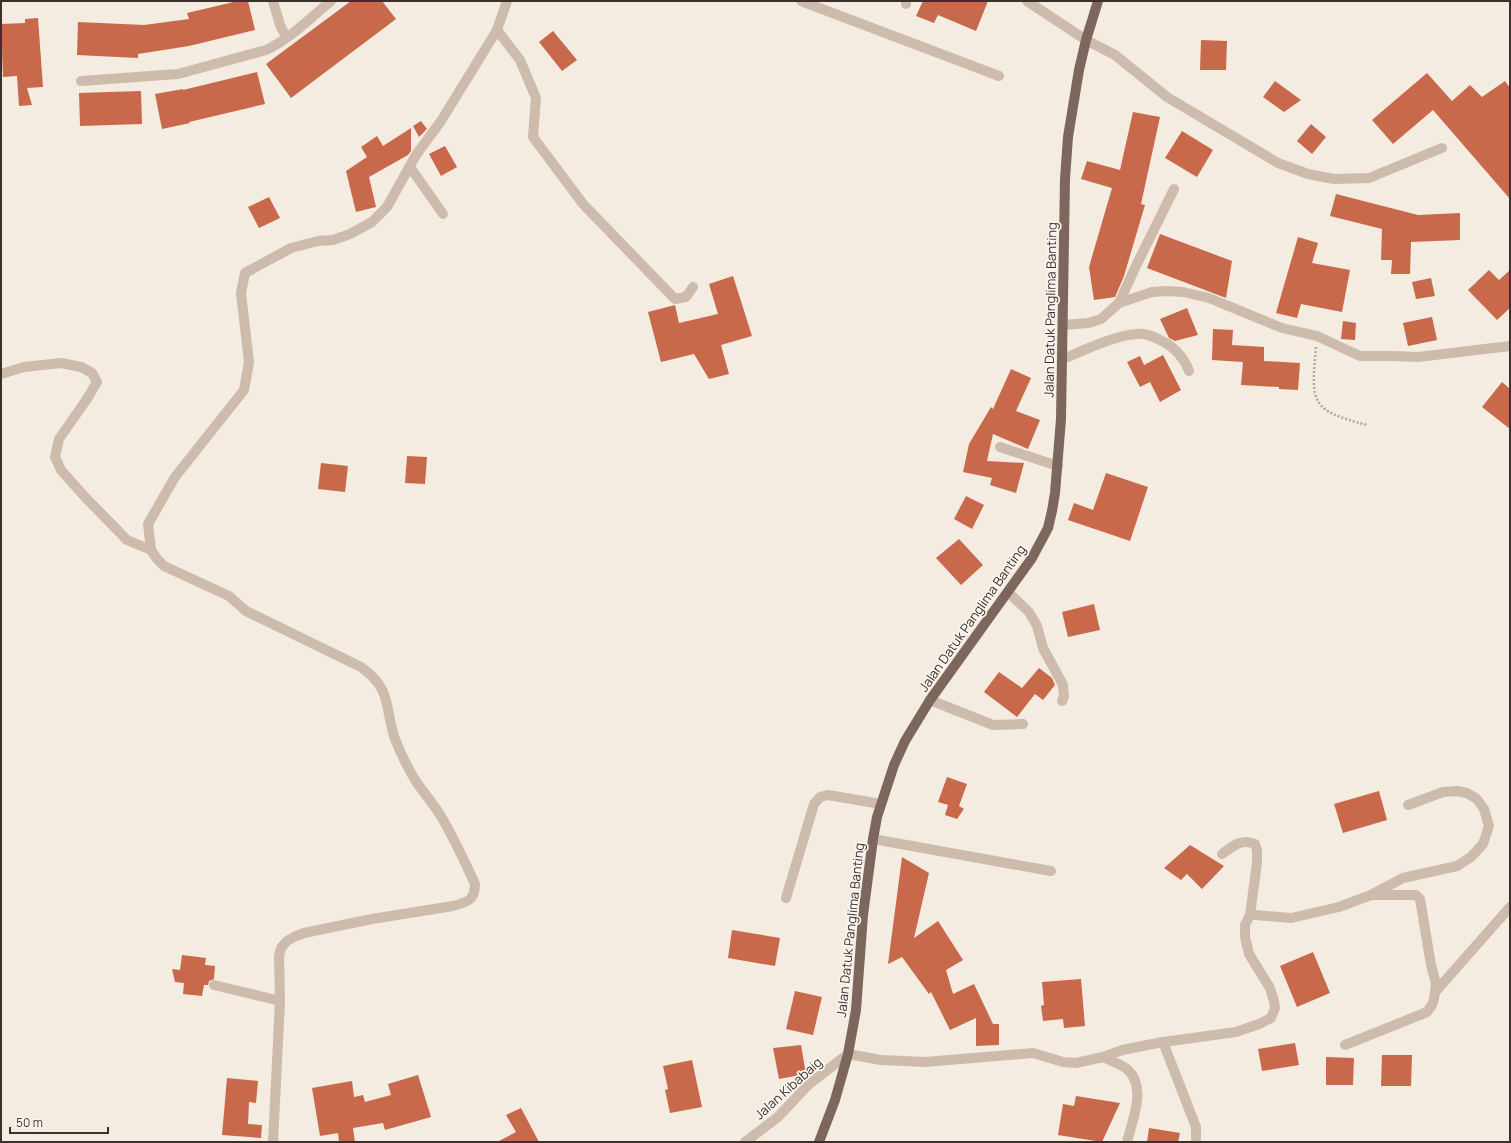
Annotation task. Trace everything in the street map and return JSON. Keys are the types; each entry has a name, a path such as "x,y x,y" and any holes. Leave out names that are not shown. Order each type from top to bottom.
{"main road":[{"name":"Jalan Datuk Panglima Banting","path":"819,1142 835,1100 848,1054 856,1010 863,914 873,839 881,804 894,765 905,741 930,700 1032,558 1048,528 1055,493 1061,419 1066,160 1068,138 1074,98 1086,40 1098,1"}],"street":[{"path":"273,1 280,24 286,37"},
{"path":"81,81 178,74 266,50 286,37 330,1"},
{"path":"273,1142 280,1001 279,956 281,948 294,937 304,933 372,919 466,903 474,892 474,884 442,817 416,781 400,751 394,737 386,698 378,682 370,673 361,667 246,611 229,596 164,566 151,550 148,524 175,477 244,390 249,362 241,293 245,273 291,248 318,241 333,240 350,234 372,222 387,207 416,155 442,121 497,30 506,1"},
{"path":"801,1 999,76"},
{"path":"1027,1 1086,40 1115,55 1167,97 1278,163 1308,174 1334,179 1369,178 1442,148"},
{"path":"497,30 520,60 536,98 533,138 558,172 583,204 675,299 686,297 693,287"},
{"path":"410,167 443,214"},
{"path":"1119,303 1174,189"},
{"path":"1063,325 1089,323 1101,319 1119,303 1152,292 1183,292 1209,298 1282,328 1316,336 1360,356 1418,358 1510,346"},
{"path":"1062,359 1122,336 1143,334 1158,338 1173,347 1184,359 1189,371"},
{"path":"1,374 24,368 61,363 81,368 92,373 97,382 59,439 55,457 61,470 85,497 128,540 151,550"},
{"path":"1000,447 1058,466"},
{"path":"1008,592 1029,612 1037,626 1043,648 1062,684 1064,697 1062,702"},
{"path":"930,700 993,725 1023,724"},
{"path":"1250,915 1255,914 1291,918 1339,907 1371,895 1403,878 1457,866 1471,857 1483,844 1489,826 1484,809 1477,799 1467,793 1457,791 1443,792 1408,805"},
{"path":"786,898 814,804 820,797 828,795 881,804"},
{"path":"873,839 1051,871"},
{"path":"848,1054 881,1060 925,1062 1033,1053 1068,1063 1076,1063 1103,1057 1122,1050 1163,1042 1236,1032 1271,1018 1275,1008 1270,988 1249,954 1244,937 1244,925 1250,915 1257,863 1257,850 1255,844 1249,841 1237,843 1222,854"},
{"path":"1345,1045 1426,1012 1432,1005 1436,991 1420,899 1416,895 1371,895"},
{"path":"1436,991 1510,907"},
{"path":"214,985 280,1001"},
{"path":"1163,1042 1196,1127 1196,1142"},
{"name":"Jalan Kibabaig","path":"745,1142 778,1117 808,1085 848,1054"},
{"path":"1103,1057 1128,1070 1134,1079 1137,1088 1137,1098 1127,1142"}],"path":[{"path":"1316,336 1313,382 1315,396 1327,412 1367,425"}],"building":[{"path":"238,1 248,1 255,30 189,46 138,54 138,58 77,55 78,22 144,25 189,19 187,13"},
{"path":"351,1 382,1 396,19 291,98 266,64"},
{"path":"923,1 988,1 976,31 938,15 934,23 916,16"},
{"path":"38,18 43,87 27,88 32,105 19,106 17,76 3,77 1,24 25,23 25,19"},
{"path":"553,31 577,60 562,71 539,42"},
{"path":"1201,40 1227,41 1226,70 1200,70"},
{"path":"257,72 265,104 162,129 155,94 183,90"},
{"path":"1427,73 1452,101 1470,85 1482,97 1505,81 1510,88 1510,199 1433,110 1393,144 1372,120"},
{"path":"1275,81 1301,100 1284,112 1263,97"},
{"path":"141,91 142,124 80,126 79,93"},
{"path":"1133,112 1160,117 1141,204 1145,205 1124,276 1115,297 1094,300 1089,267 1112,188 1081,179 1087,161 1120,170"},
{"path":"421,121 427,129 419,137 413,126"},
{"path":"1311,124 1326,137 1312,154 1297,141"},
{"path":"411,128 411,151 408,155 369,177 376,207 356,212 346,171 367,157 361,147 377,136 383,146"},
{"path":"1182,131 1213,150 1197,177 1165,158"},
{"path":"445,146 457,167 441,176 429,154"},
{"path":"1336,194 1418,215 1460,213 1460,240 1411,242 1410,274 1391,274 1392,260 1381,260 1382,229 1330,216"},
{"path":"269,197 280,218 259,228 248,207"},
{"path":"1160,234 1232,261 1226,298 1147,268"},
{"path":"1298,237 1318,243 1312,263 1350,270 1342,312 1301,304 1297,318 1276,313"},
{"path":"1489,270 1499,280 1510,270 1510,308 1497,320 1468,290"},
{"path":"733,276 752,336 721,345 729,374 709,379 694,354 661,362 648,312 675,305 679,323 718,314 709,284"},
{"path":"1431,278 1435,296 1416,299 1412,282"},
{"path":"1187,308 1198,335 1175,341 1169,338 1160,319"},
{"path":"1432,317 1437,340 1408,346 1403,323"},
{"path":"1343,321 1356,323 1355,340 1341,339"},
{"path":"1213,329 1233,330 1232,345 1264,347 1264,361 1300,363 1298,390 1279,389 1279,387 1241,385 1243,362 1212,360"},
{"path":"1163,355 1181,390 1160,402 1150,382 1140,387 1127,362 1140,356 1144,365"},
{"path":"1011,369 1031,378 1016,411 1040,420 1028,449 993,434 987,461 1024,463 1016,493 990,485 992,478 963,472 969,444 991,407 993,409"},
{"path":"1502,382 1510,389 1510,429 1482,407"},
{"path":"407,456 427,457 425,484 405,483"},
{"path":"321,463 348,466 345,492 318,489"},
{"path":"1106,473 1148,487 1130,541 1068,520 1074,503 1093,510"},
{"path":"966,496 984,505 972,529 954,519"},
{"path":"959,539 983,565 961,585 936,558"},
{"path":"1094,604 1100,630 1068,637 1062,612"},
{"path":"1039,668 1052,678 1055,685 1043,700 1035,694 1017,717 984,692 999,672 1022,688"},
{"path":"947,777 967,784 959,806 964,809 957,819 945,815 948,805 938,802"},
{"path":"1379,791 1387,820 1343,833 1334,804"},
{"path":"1190,845 1224,866 1202,889 1187,874 1181,880 1164,868"},
{"path":"902,857 929,873 914,938 938,921 963,960 946,970 953,994 974,984 993,1024 999,1024 999,1045 976,1046 976,1018 950,1030 931,992 929,994 902,957 888,964"},
{"path":"732,930 780,938 775,966 728,958"},
{"path":"1313,952 1330,993 1297,1007 1280,966"},
{"path":"182,955 206,958 205,965 215,966 214,979 209,981 208,985 204,985 202,996 183,994 184,983 175,982 172,969 180,970"},
{"path":"1081,979 1085,1026 1064,1028 1063,1019 1043,1021 1041,1006 1044,1005 1042,982"},
{"path":"795,991 822,997 813,1035 786,1029"},
{"path":"1295,1043 1299,1065 1262,1071 1258,1049"},
{"path":"801,1045 806,1074 779,1079 773,1048"},
{"path":"1382,1055 1412,1055 1411,1086 1381,1086"},
{"path":"1326,1057 1354,1058 1353,1085 1326,1085"},
{"path":"692,1060 702,1107 670,1113 665,1090 668,1089 663,1066"},
{"path":"418,1075 431,1117 385,1130 383,1123 353,1128 355,1142 339,1142 338,1133 320,1136 312,1088 352,1081 354,1097 363,1095 365,1102 391,1095 388,1084"},
{"path":"227,1078 258,1081 256,1103 249,1102 248,1124 262,1125 261,1138 222,1135"},
{"path":"1076,1096 1120,1103 1102,1142 1058,1135 1063,1104 1074,1106"},
{"path":"521,1108 539,1142 497,1142 516,1132 506,1115"},
{"path":"1149,1128 1180,1133 1178,1142 1147,1142"}]}
